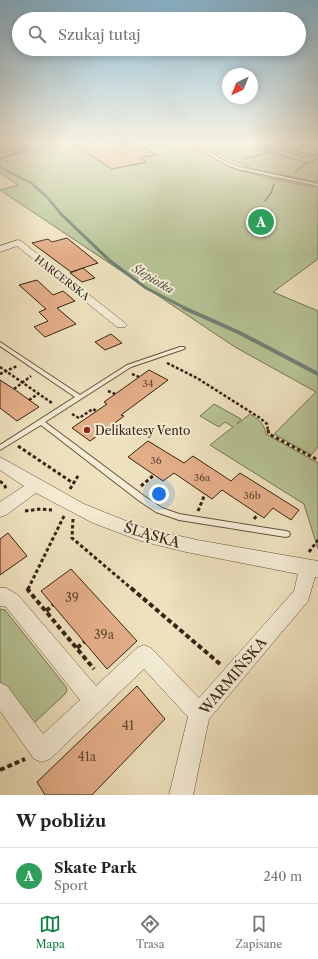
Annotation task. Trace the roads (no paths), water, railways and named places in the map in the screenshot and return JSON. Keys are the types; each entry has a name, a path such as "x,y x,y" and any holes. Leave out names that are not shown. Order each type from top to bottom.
{"street":[{"name":"HARCERSKA","path":"0,249 18,243 121,325"},
{"name":"ŚLĄSKA","path":"0,463 35,486 81,510 117,525 162,540 311,563"},
{"path":"0,510 35,486"},
{"name":"WARMIŃSKA","path":"181,795 199,714 302,595 311,563"},
{"path":"0,597 6,597 12,601 102,695"},
{"path":"0,693 42,751 144,655 199,714"}],"lane":[{"path":"295,180 318,185"},
{"path":"0,344 79,397"},
{"path":"0,448 129,366 182,348"},
{"path":"41,422 159,510 179,517 286,534"}],"waterway":[{"name":"Ślepiotka","path":"25,180 46,196 62,215"},
{"name":"Ślepiotka","path":"62,215 109,260 146,288 187,309"},
{"name":"Ślepiotka","path":"184,308 240,333 318,374"}],"place":[{"name":"Skate Park","path":"261,222"},
{"name":"Delikatesy Vento","path":"87,430"}]}
